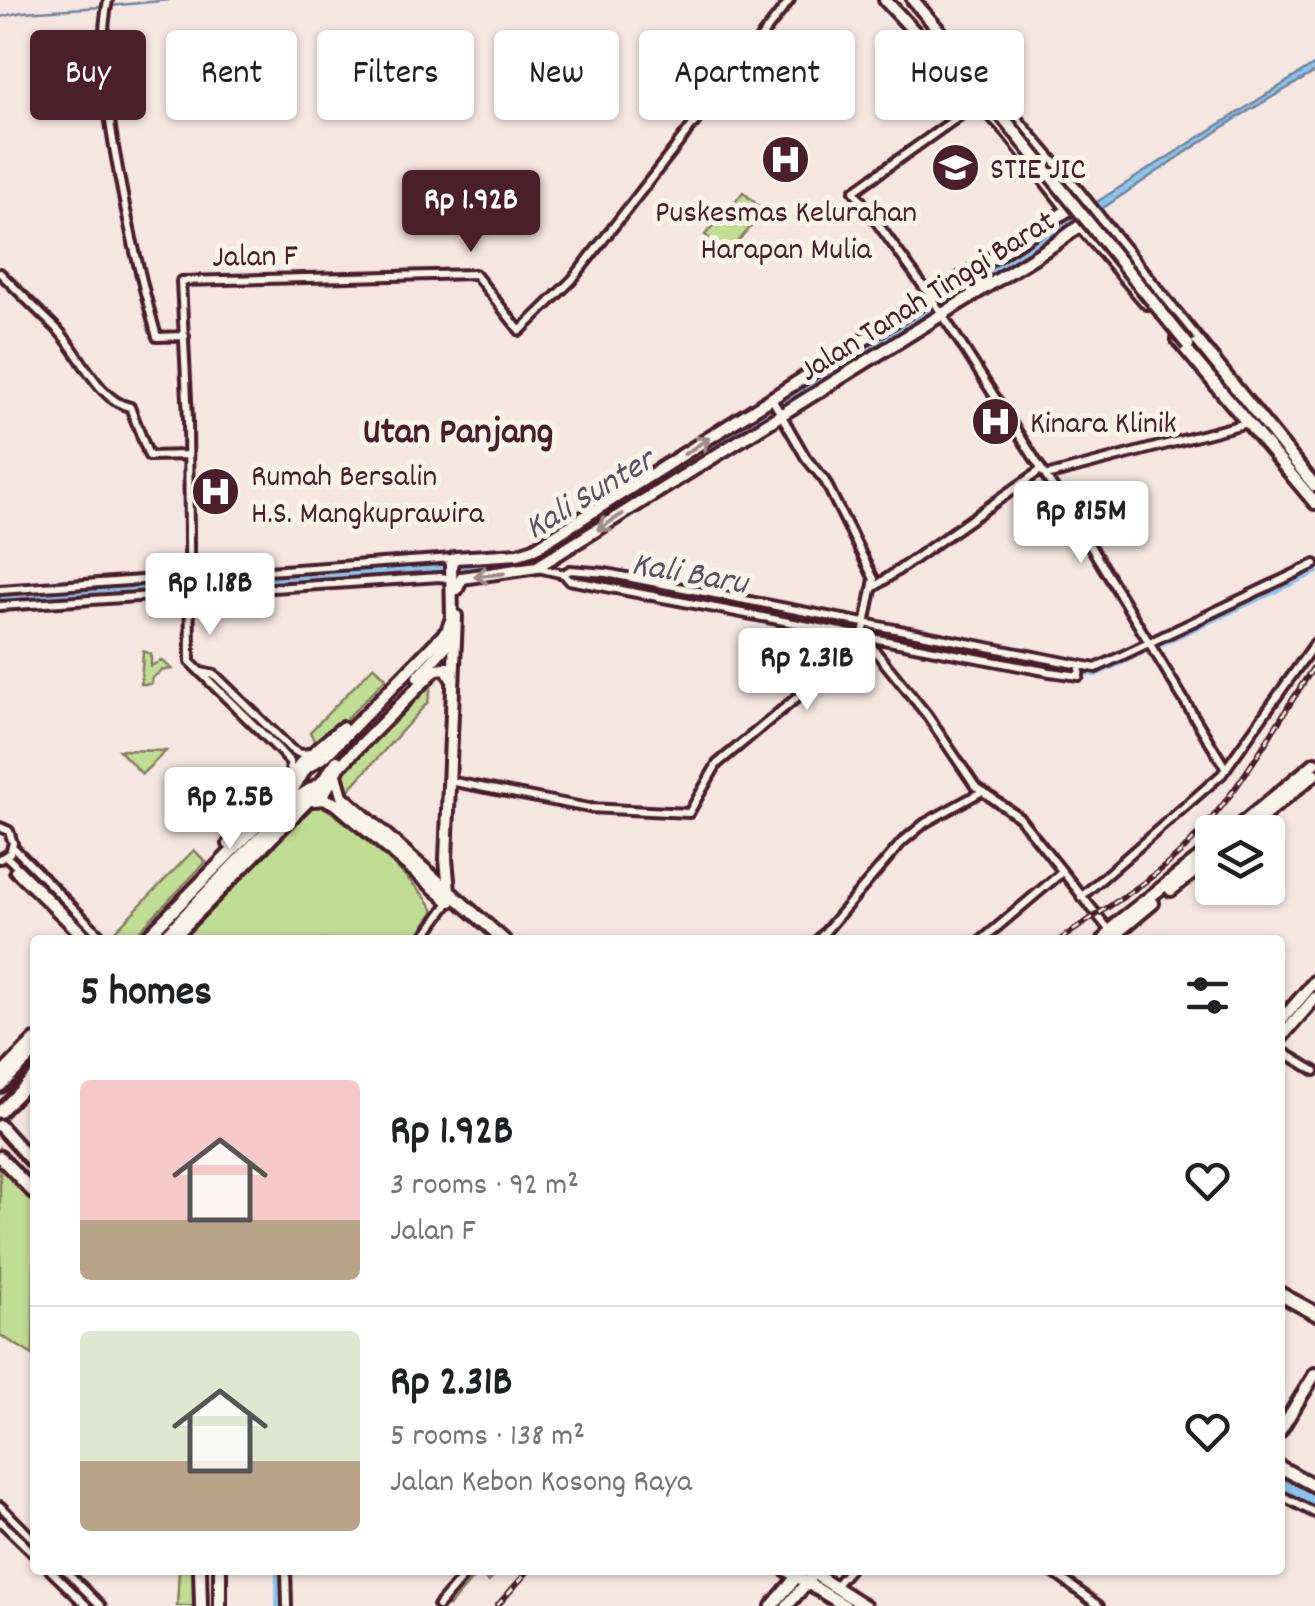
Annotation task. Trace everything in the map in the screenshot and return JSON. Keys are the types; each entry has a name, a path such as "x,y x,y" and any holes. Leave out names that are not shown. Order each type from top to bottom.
{"main road":[{"path":"888,0 917,30"},
{"path":"909,0 1056,166 1315,486"},
{"path":"999,120 1069,210"},
{"path":"1000,120 1188,345 1203,370"},
{"path":"1047,180 1053,183 1058,179 1056,166"},
{"path":"438,884 447,781 454,559 534,549 1084,200"},
{"name":"Jalan Tanah Tinggi Barat","path":"533,568 1095,215"},
{"path":"1082,226 1315,506"},
{"path":"1109,256 1115,248 1121,248"},
{"path":"1279,443 1292,467 1315,494"},
{"path":"166,935 308,795 326,790 351,746 402,694 425,662 452,639 459,580 533,568"},
{"path":"339,800 333,772 322,766 320,755 336,734 454,622"},
{"path":"406,669 425,662"},
{"path":"333,772 436,669 448,670 447,781 438,884"},
{"path":"149,935 247,825 358,722 389,686"},
{"path":"398,707 402,694"},
{"path":"336,734 358,722"},
{"path":"351,746 364,741"},
{"path":"1259,815 1315,763"},
{"path":"1258,815 1315,774"},
{"path":"177,935 271,839 308,795 308,781 295,779"},
{"path":"139,935 272,811 295,779"},
{"path":"308,795 339,800 495,935"},
{"path":"247,825 272,811"},
{"path":"245,854 271,839"},
{"path":"1113,935 1195,863"},
{"path":"1114,935 1195,871"},
{"path":"177,935 189,911"},
{"path":"1285,1016 1315,981"},
{"path":"1285,1046 1315,998"},
{"path":"3,1077 30,1046"},
{"path":"3,1077 30,1056"},
{"path":"0,1102 30,1075"},
{"path":"0,1112 30,1076"},
{"path":"1,1133 30,1160"},
{"path":"1,1133 30,1168"},
{"path":"0,1148 30,1179"},
{"path":"0,1157 30,1189"},
{"path":"1285,1424 1315,1374"},
{"path":"1286,1471 1315,1486"},
{"path":"202,1575 203,1601"},
{"path":"218,1575 218,1606"},
{"path":"809,1575 865,1606"},
{"path":"772,1606 809,1575"},
{"path":"787,1606 809,1575"},
{"path":"831,1590 845,1606"}],"street":[{"name":"Jalan F","path":"186,336 182,282 475,274 518,331 572,280 790,0"},
{"path":"107,5 102,38 106,89 133,251 156,338 186,336 190,662 290,762 295,779"},
{"path":"957,120 854,191 932,299 1044,473 1226,769"},
{"path":"0,273 57,330 101,387 121,406 130,407 149,456 188,454"},
{"path":"447,781 589,808 689,812 718,764 830,670 863,631 874,579 825,481 806,458 772,399"},
{"path":"872,588 1044,473 1248,423"},
{"path":"0,590 454,559"},
{"path":"533,568 564,574 569,580 1079,672 1153,647 1315,564"},
{"path":"564,574 570,570 606,574 863,631 981,792 1012,810 1110,935"},
{"path":"0,606 452,576"},
{"path":"1081,897 1226,769 1315,643"},
{"path":"200,672 214,675 290,749 320,755"},
{"path":"822,935 909,836 981,792"},
{"path":"0,827 11,835 6,854"},
{"path":"6,854 83,935"},
{"path":"6,854 96,935"},
{"path":"988,935 1061,873"},
{"path":"435,922 438,884"},
{"path":"426,935 442,902 438,884"},
{"path":"1285,1050 1315,1071"},
{"path":"1285,1297 1315,1313"},
{"path":"1285,1498 1315,1513"},
{"path":"0,1506 30,1536"},
{"path":"0,1521 30,1550"},
{"path":"17,1538 22,1528"},
{"path":"55,1575 88,1606"},
{"path":"70,1575 101,1606"},
{"path":"286,1575 287,1606"},
{"path":"438,1606 465,1575"},
{"path":"820,1606 844,1575"},
{"path":"1056,1575 1092,1604"}],"green space":[{"path":"743,192 764,211 727,255 705,235 728,208 734,213 740,206 735,202"},
{"path":"143,651 151,654 151,666 162,660 172,669 163,670 152,678 151,684 141,684"},
{"path":"374,666 386,678 324,742 315,742 310,732"},
{"path":"434,674 428,702 346,793 342,768"},
{"path":"119,750 166,751 142,774"},
{"path":"308,804 323,807 348,826 418,889 434,912 418,935 181,935"},
{"path":"194,850 206,862 135,935 113,933"},
{"path":"11,851 94,935 83,935 6,856"},
{"path":"0,1148 30,1180 30,1353 0,1335"},
{"path":"179,1575 200,1575 201,1606 177,1606"},
{"path":"468,1575 476,1575 449,1606 441,1606"}],"water":[{"path":"1315,64 1315,72 1240,116 1100,210 1095,203"},
{"path":"1070,215 1076,224 531,565 0,602 0,593 534,556"},
{"path":"1285,1479 1315,1494 1315,1508 1285,1493"}],"waterway":[{"path":"110,6 169,0"},
{"path":"0,17 102,7"},
{"name":"Kali Baru","path":"605,584 1095,673 1315,571"},
{"path":"1285,1044 1315,1008"},
{"path":"279,1575 279,1606"}],"railway":[{"path":"1067,935 1156,873 1204,828 1239,783 1315,665"},
{"path":"497,1606 525,1575"}],"place":[{"name":"Puskesmas Kelurahan Harapan Mulia","path":"786,160"},
{"name":"STIE JIC","path":"955,167"},
{"name":"Kinara Klinik","path":"995,421"},
{"name":"Rumah Bersalin H.S. Mangkuprawira","path":"216,492"}],"district":[{"name":"Utan Panjang","path":"458,429"}],"water label":[{"name":"Kali Sunter","path":"588,492"}]}
